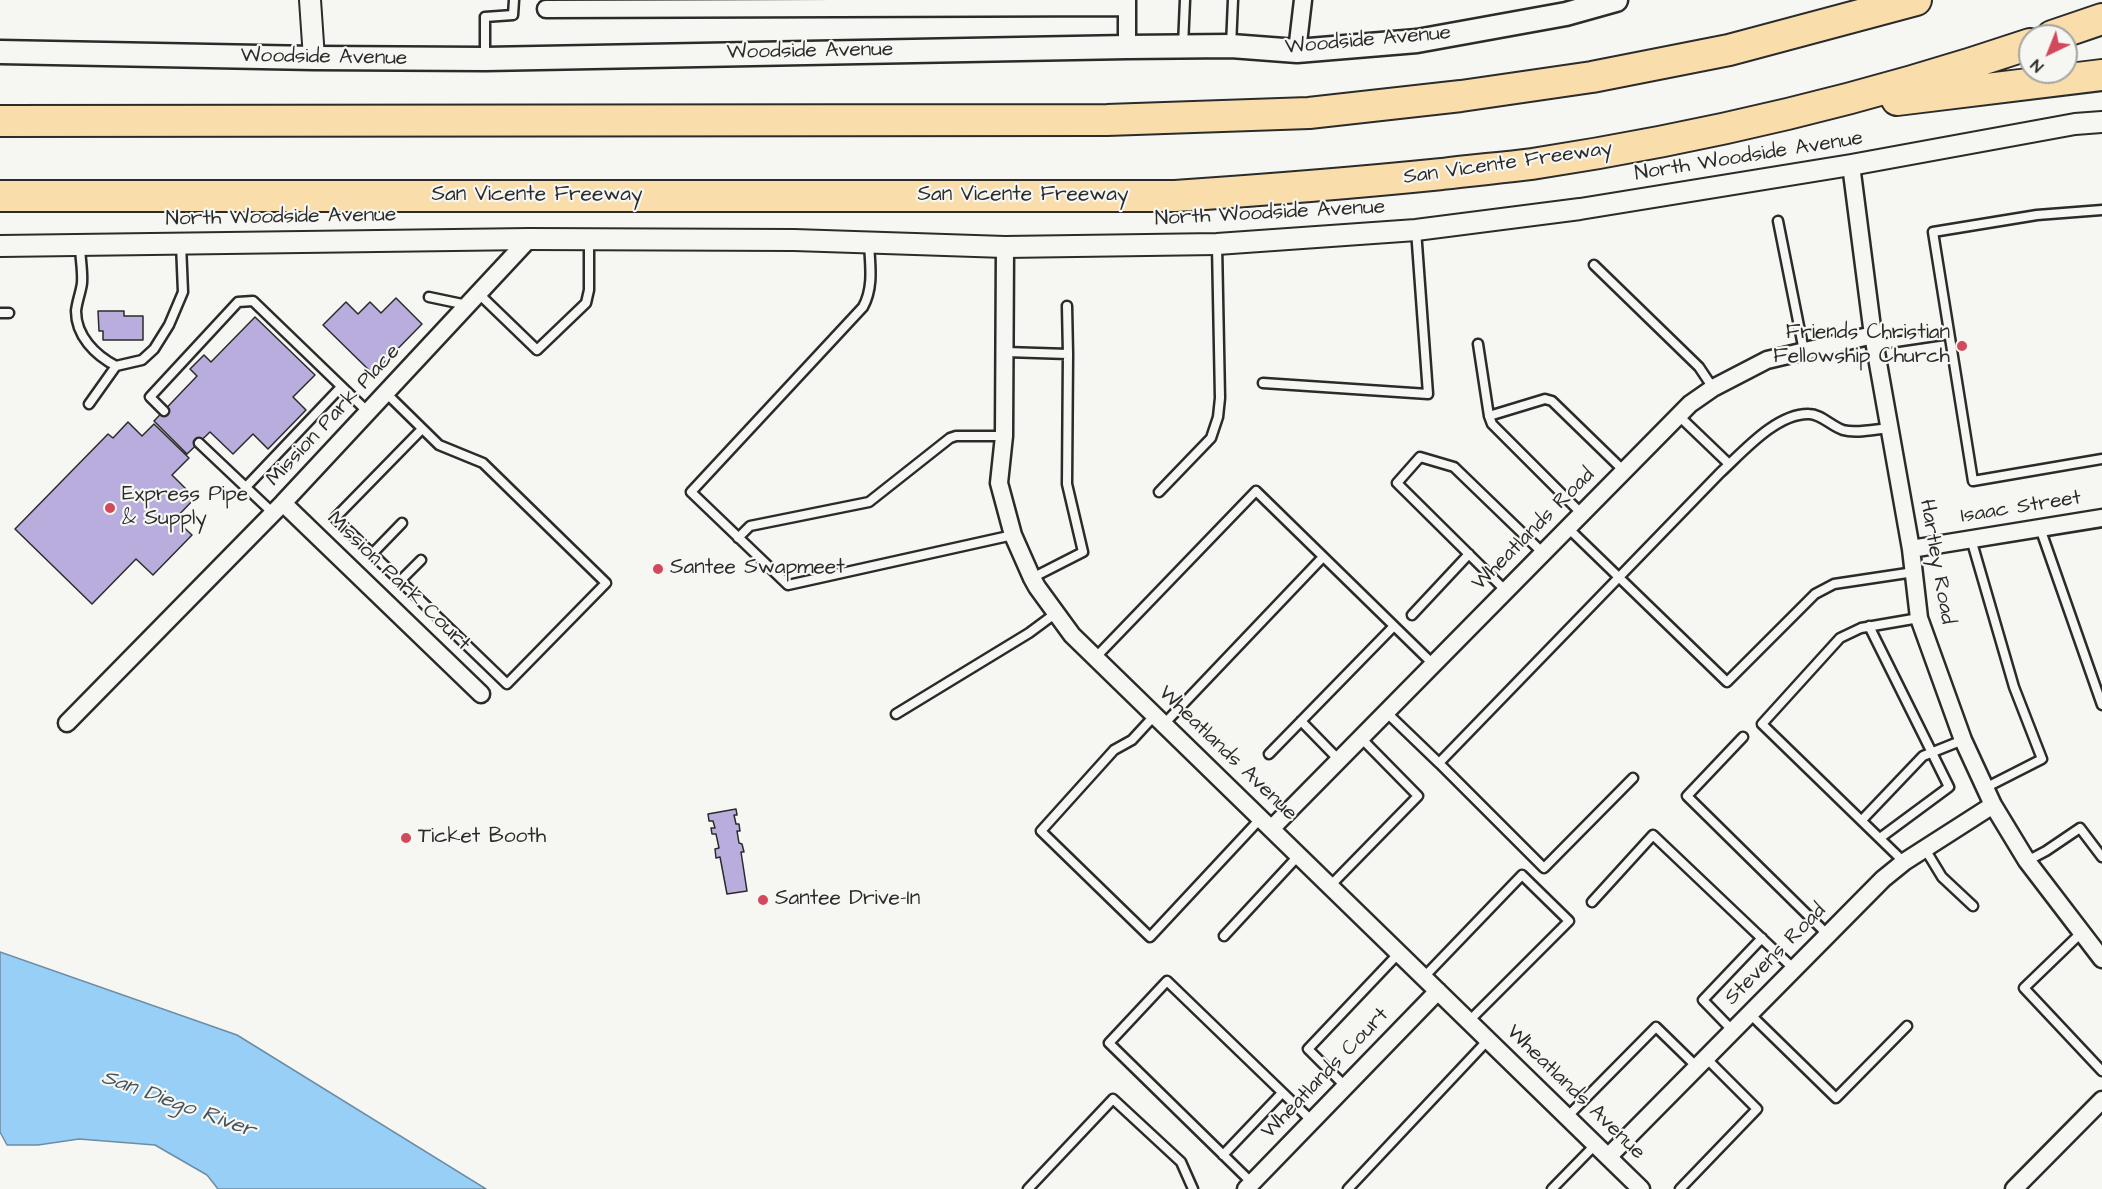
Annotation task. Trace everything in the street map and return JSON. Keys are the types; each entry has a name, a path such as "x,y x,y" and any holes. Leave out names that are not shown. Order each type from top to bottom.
{"highway":[{"path":"1848,20 1887,0"},
{"path":"0,121 1107,120 1309,113 1461,96 1592,77 1729,50 1917,0"},
{"path":"2078,27 2102,19"},
{"name":"San Vicente Freeway","path":"0,196 1175,196 1337,185 1530,164 1655,143 1810,110 2018,48"},
{"path":"1810,110 2102,75"}],"main road":[{"name":"Woodside Avenue","path":"0,52 314,58 485,58 1231,46 1298,51 1417,41 1566,14 1616,0"}],"street":[{"path":"310,0 314,58"},
{"path":"1298,51 1304,0"},
{"path":"546,9 1127,3 1127,47"},
{"name":"North Woodside Avenue","path":"0,246 529,239 795,240 1005,247 1217,244 1416,230 1580,209 1851,165 2075,124 2102,122"},
{"name":"Hartley Road","path":"1851,165 1874,340 1915,572 1919,618 1963,740 1993,805 2026,861 2102,959"},
{"name":"Mission Park Place","path":"67,723 278,508 529,239"},
{"name":"Wheatlands Avenue","path":"1005,247 1004,436 999,483 1013,535 1032,578 1072,635 1608,1157 1634,1187"},
{"name":"Wheatlands Road","path":"1266,823 1339,760 1690,404 1713,388 1767,360 1804,351 1874,340"},
{"name":"Mission Park Court","path":"278,508 481,694"},
{"name":"Isaac Street","path":"1911,549 2102,518"},
{"name":"Stevens Road","path":"1608,1157 1882,879 1904,862 1993,805"},
{"name":"Wheatlands Court","path":"1249,1186 1438,991"},
{"path":"2014,1189 2102,1100"}],"lane":[{"path":"485,58 485,17 513,15 514,0"},
{"path":"1183,47 1185,0"},
{"path":"1231,46 1233,0"},
{"path":"2102,210 2037,215 1933,232 1973,481 2102,459"},
{"path":"1778,221 1804,351"},
{"path":"1263,383 1428,394 1416,230"},
{"path":"429,297 473,299 537,350 586,303 590,290 589,239"},
{"path":"89,404 116,366 142,360 154,349 169,325 183,292 181,243"},
{"path":"869,243 871,284 863,307 691,492 788,585 1013,535"},
{"path":"1159,492 1211,438 1218,417 1220,398 1217,244"},
{"path":"80,245 82,283 76,309 78,324 82,336 93,349 116,366"},
{"path":"1594,266 1699,366 1713,388"},
{"path":"164,411 150,397 238,302 253,300 368,412"},
{"path":"1032,578 1083,552 1067,484 1067,306"},
{"path":"1874,340 1949,334"},
{"path":"1478,344 1492,424 1582,514"},
{"path":"1006,352 1068,354"},
{"path":"245,488 341,387"},
{"path":"386,393 439,445 483,463 606,582 507,684 335,519 422,429"},
{"path":"1489,416 1545,399 1551,401 1624,471"},
{"path":"1439,763 1729,465 1770,428 1792,418 1809,414 1844,430 1890,428"},
{"path":"1679,416 1729,465"},
{"path":"738,538 750,526 869,502 942,444 956,436 1004,436"},
{"path":"199,443 245,488 278,508"},
{"path":"1506,591 1397,483 1420,457 1454,467 1543,553"},
{"path":"1096,657 1256,491 1433,664"},
{"path":"372,554 402,523"},
{"path":"1568,528 1727,682 1815,594 1827,586 1915,572"},
{"path":"2040,528 2102,705"},
{"path":"1971,539 2014,687 2042,759 1985,788"},
{"path":"1412,615 1469,554"},
{"path":"1266,823 1150,936 1041,831 1114,750 1160,720 1323,557"},
{"path":"400,581 421,560"},
{"path":"896,714 1029,633 1056,613"},
{"path":"1904,862 1762,724 1840,638 1850,632 1869,627 1919,618"},
{"path":"1269,754 1394,626"},
{"path":"1869,627 1949,787 1880,838"},
{"path":"1386,712 1544,868 1633,778"},
{"path":"1301,721 1339,760"},
{"path":"1743,736 1687,796 1828,934"},
{"path":"1330,886 1418,796 1361,738"},
{"path":"1862,820 1923,756 1963,740"},
{"path":"2026,861 2046,851 2080,828 2102,857"},
{"path":"1592,902 1653,835 1794,969"},
{"path":"1925,849 1942,877 1973,906"},
{"path":"1224,936 1299,855"},
{"path":"1424,977 1522,875 1569,921 1468,1021"},
{"path":"2080,933 2024,987 2102,1071"},
{"path":"1733,1030 1703,1000 1762,938"},
{"path":"1345,1086 1308,1049 1399,953"},
{"path":"1249,1186 1223,1155 1108,1043 1167,981 1312,1121"},
{"path":"1750,1014 1836,1098 1907,1026"},
{"path":"1567,1117 1656,1027 1757,1108 1680,1189"},
{"path":"1348,1189 1488,1040"},
{"path":"1223,1155 1282,1093"},
{"path":"1028,1189 1113,1099 1181,1162 1193,1189"},
{"path":"1552,1189 1595,1145"}],"water":[{"name":"San Diego River","path":"0,952 237,1035 486,1189 218,1189 207,1175 155,1145 79,1139 38,1145 7,1145 0,1132"}],"building":[{"path":"396,298 422,324 373,374 323,325 346,302 358,314 370,302 381,313"},
{"path":"98,311 124,311 124,316 143,316 143,340 103,340 103,331 99,331"},
{"path":"255,317 315,375 293,397 306,410 268,449 253,434 233,454 210,432 187,454 154,421 197,376 190,369 204,355 211,362"},
{"name":"Express Pipe & Supply","path":"128,422 142,436 154,424 189,458 172,475 195,498 175,519 192,535 153,575 136,559 92,604 15,529 108,434 113,438"},
{"path":"736,809 737,815 734,815 736,824 739,824 740,831 737,831 739,843 742,844 744,852 741,852 747,891 727,894 720,857 716,858 715,849 719,848 716,834 712,834 711,828 715,828 713,821 709,821 708,814"}],"place":[{"name":"Friends Christian Fellowship Church","path":"1962,346"},
{"name":"Express Pipe & Supply","path":"110,508"},
{"name":"Santee Swapmeet","path":"658,569"},
{"name":"Ticket Booth","path":"406,838"},
{"name":"Santee Drive-In","path":"763,900"}]}
